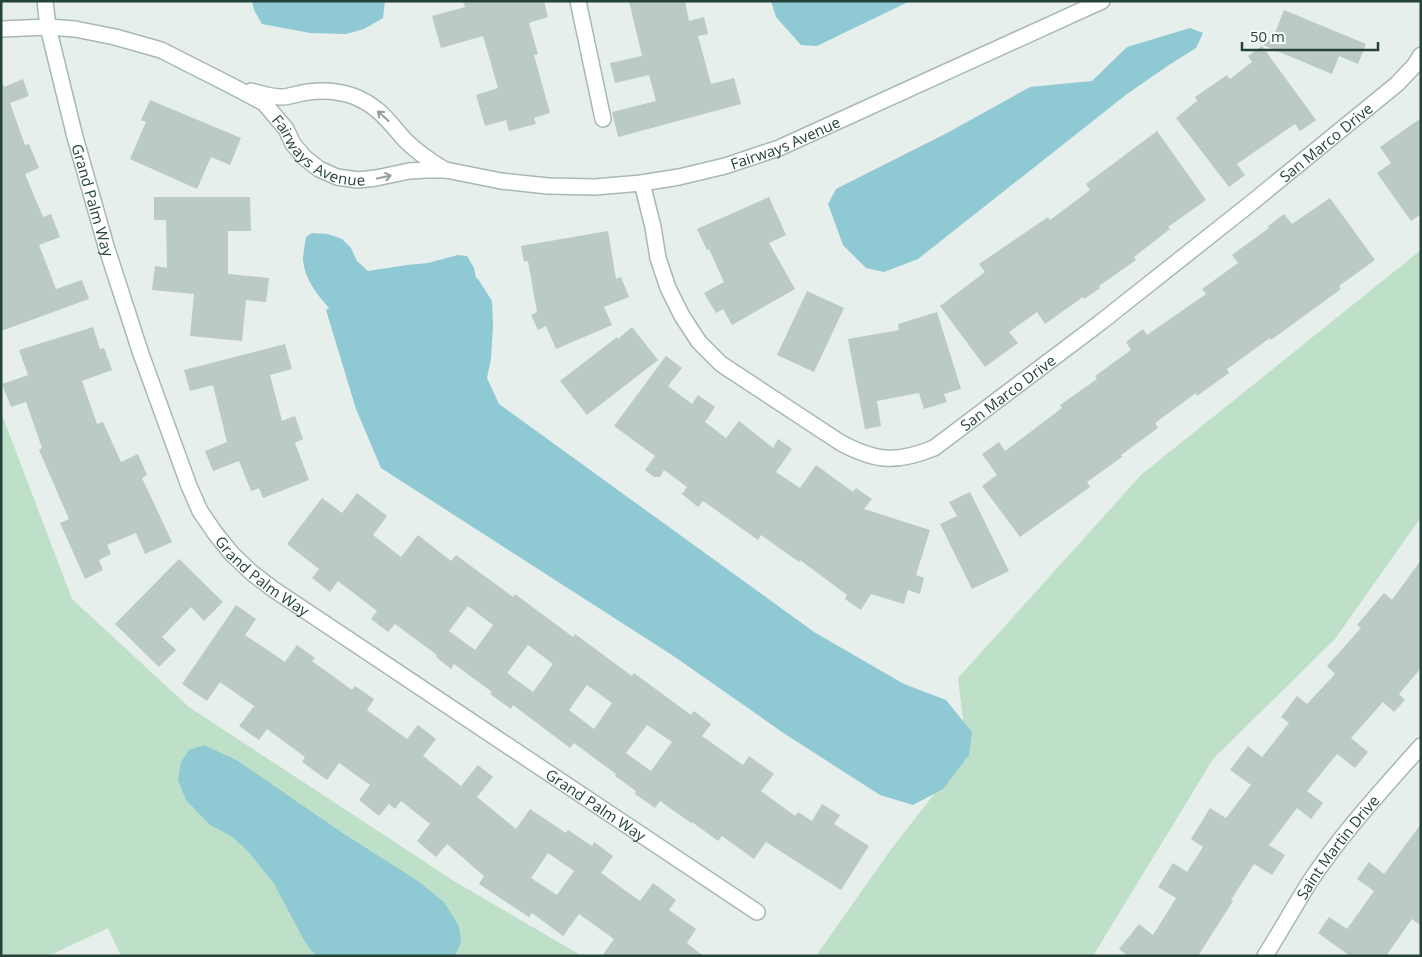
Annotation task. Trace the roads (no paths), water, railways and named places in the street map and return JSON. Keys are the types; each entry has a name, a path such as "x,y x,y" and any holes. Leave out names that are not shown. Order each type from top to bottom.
{"street":[{"name":"Grand Palm Way","path":"45,1 48,27 75,137 101,228 142,354 189,486 200,511 215,534 252,573 273,589 757,912"},
{"path":"578,1 603,119"},
{"name":"Fairways Avenue","path":"1,28 48,27 74,29 115,37 161,50 264,103 286,129 294,144 305,158 319,169 337,177 358,180 409,171 446,170 501,181 548,186 595,187 642,183 679,177 725,166 779,148 1102,1"},
{"name":"San Marco Drive","path":"642,183 653,227 658,258 668,288 682,316 700,342 721,364 841,443 859,452 878,458 897,459 916,455 934,448 1101,322 1397,84 1414,66 1421,55"},
{"name":"Fairways Avenue","path":"234,87 283,97 308,92 330,91 352,96 370,104 386,116 406,141 423,156 446,170"},
{"name":"Saint Martin Drive","path":"1265,956 1309,882 1374,798 1421,746"}],"water":[{"path":"252,1 385,1 383,18 364,29 346,34 310,33 262,24 254,10"},
{"path":"771,1 910,1 817,46 801,45 776,17"},
{"path":"1190,28 1203,33 1196,48 1127,94 918,259 884,272 866,268 843,245 828,204 836,189 947,133 1030,87 1092,81 1127,47"},
{"path":"312,233 328,234 342,239 351,248 357,261 368,271 428,263 458,255 467,256 474,268 476,278 492,301 491,358 487,378 499,404 814,632 904,684 946,700 972,732 969,755 943,789 913,805 880,795 785,734 675,657 381,468 356,409 326,310 329,308 312,286 306,274 303,257 306,237"},
{"path":"204,745 238,761 341,832 418,881 444,902 459,926 461,942 455,956 316,956 305,942 273,882 247,850 231,836 210,825 186,800 178,780 181,762 189,750"}]}
